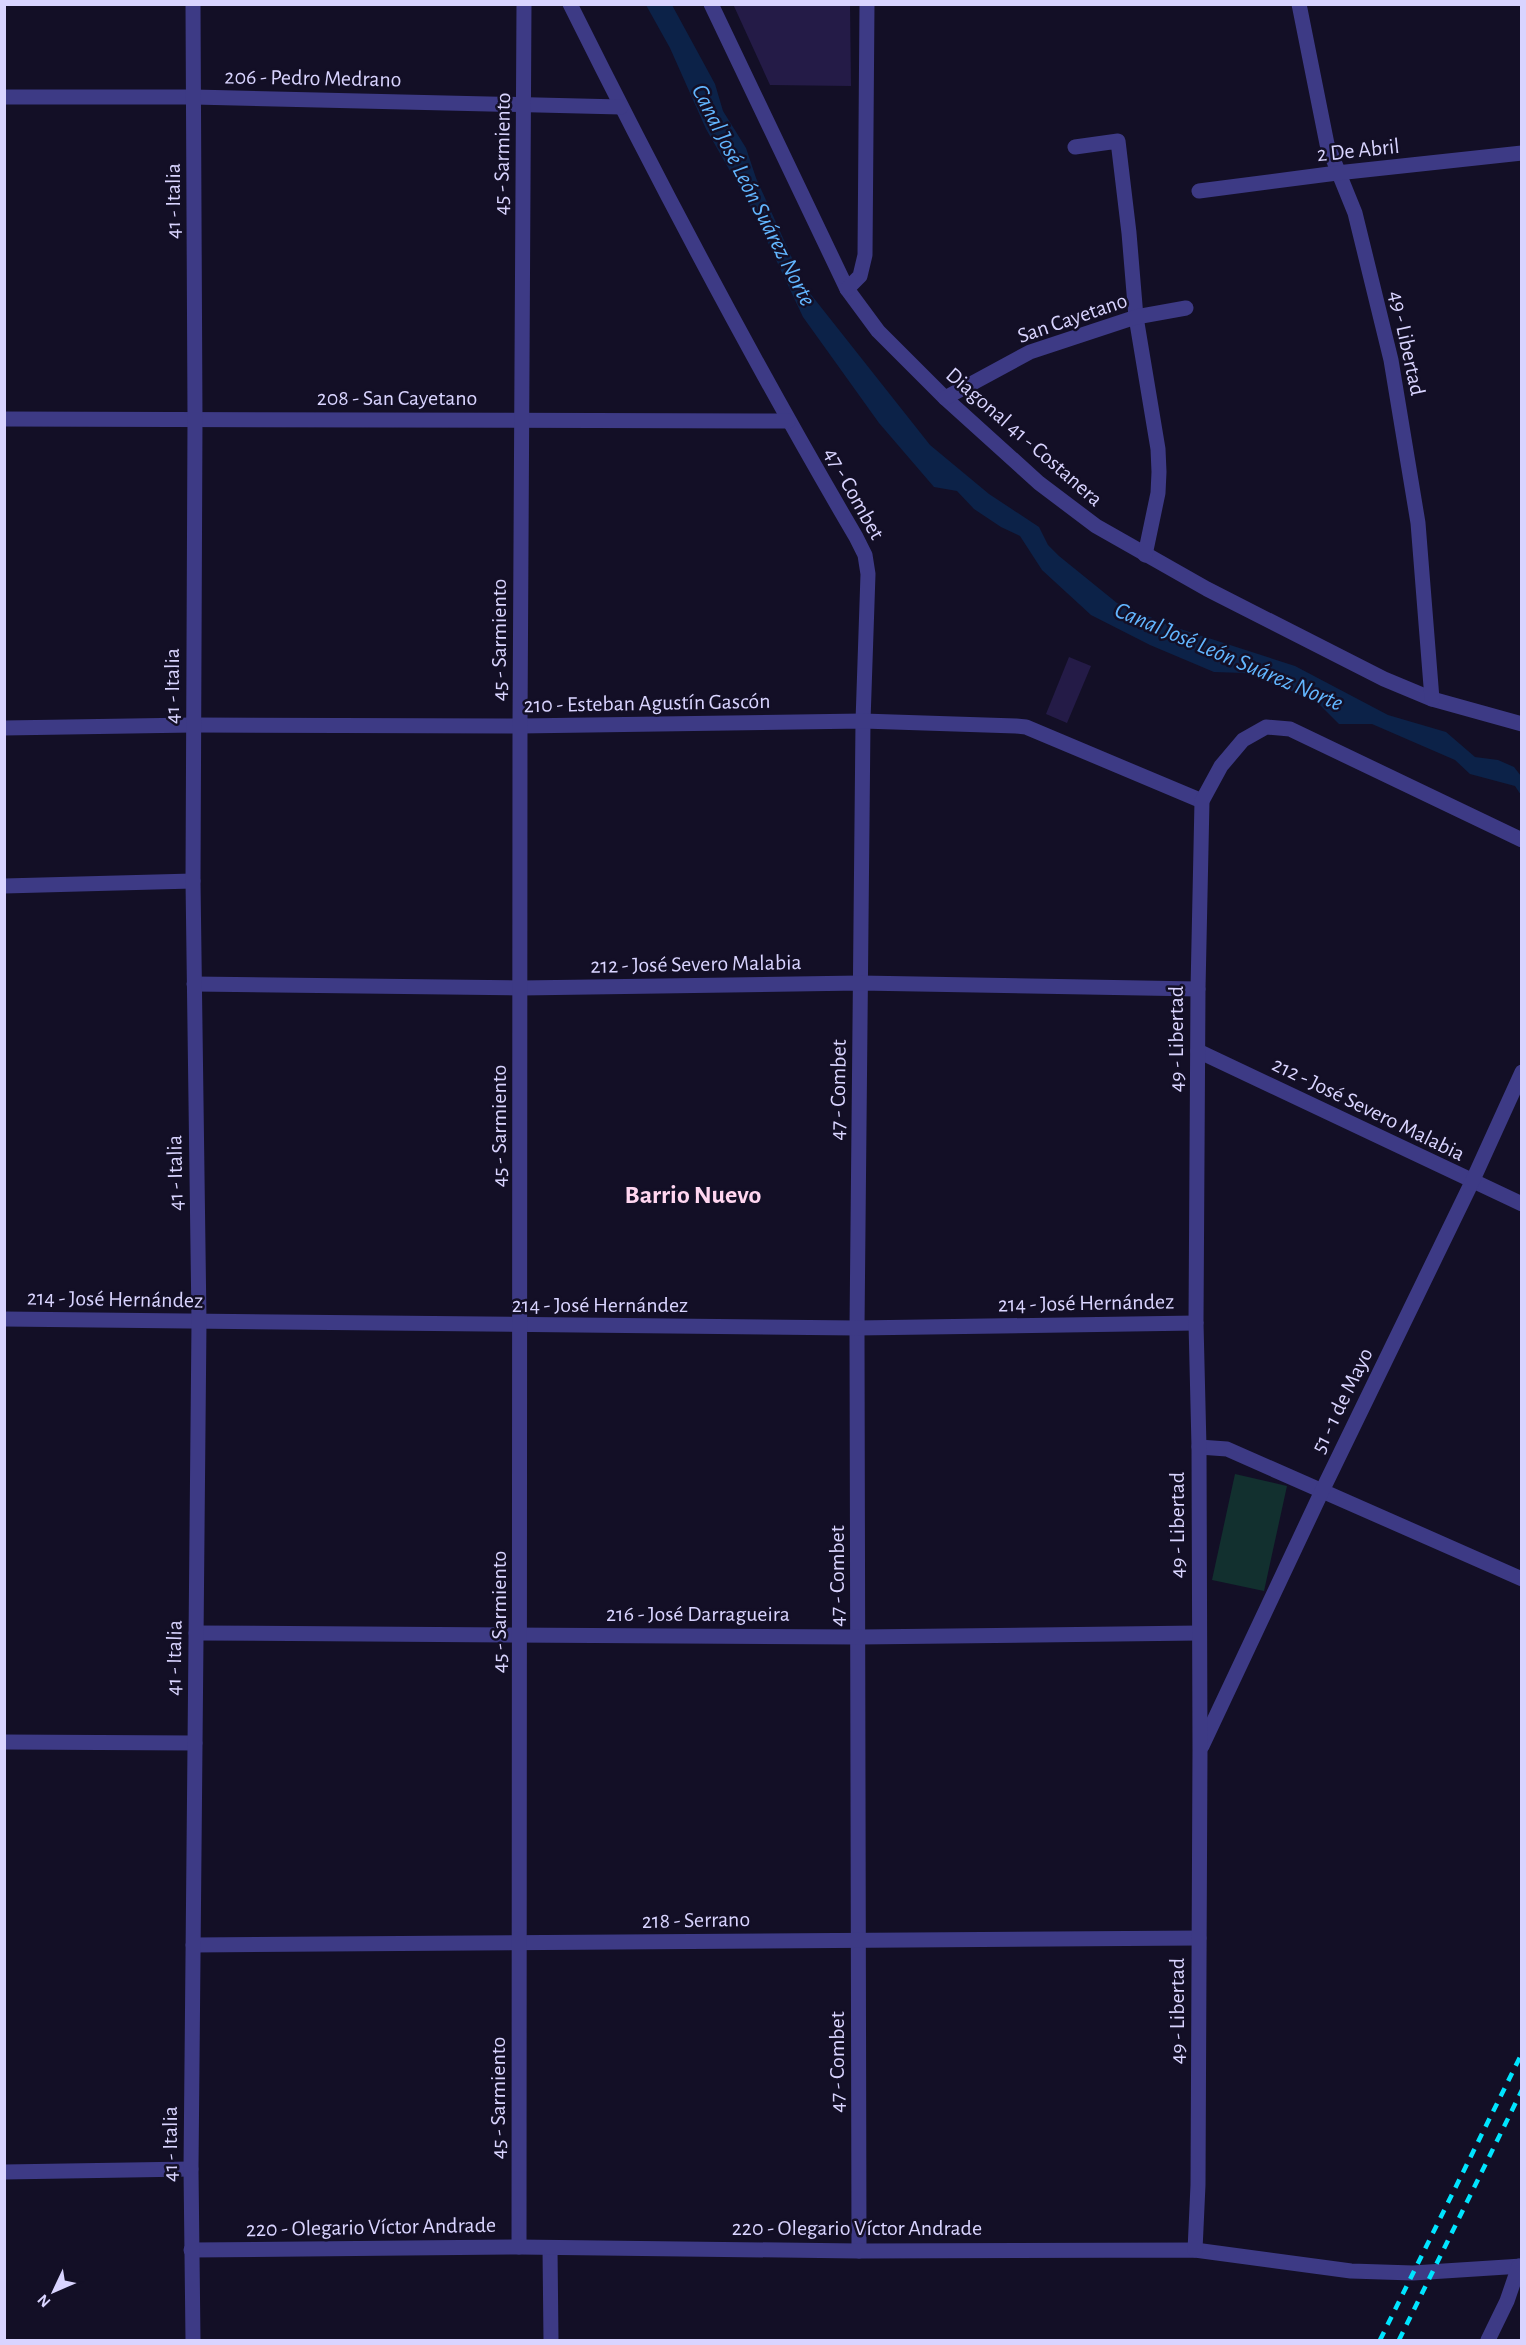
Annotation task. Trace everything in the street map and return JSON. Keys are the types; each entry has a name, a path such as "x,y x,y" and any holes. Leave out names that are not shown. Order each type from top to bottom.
{"street":[{"name":"41 - Italia","path":"193,4 195,419 193,881 199,1322 191,2169 193,2340"},
{"name":"45 - Sarmiento","path":"519,2247 520,726 524,4"},
{"name":"47 - Combet","path":"570,4 709,278 788,422 865,555 868,574 863,721 857,1328 859,2251"},
{"name":"Diagonal 41 - Costanera","path":"711,4 847,289 878,331 945,398 1039,483 1096,526 1145,555 1207,590 1384,679 1432,699 1521,724"},
{"path":"847,289 860,276 865,255 867,4"},
{"name":"49 - Libertad","path":"1299,4 1327,144 1355,213 1391,360 1418,523 1432,699"},
{"name":"206 - Pedro Medrano","path":"4,97 194,97 621,107"},
{"path":"1075,147 1118,141 1136,317 1158,449 1158,493 1145,555"},
{"name":"2 De Abril","path":"1199,191 1521,153"},
{"name":"San Cayetano","path":"945,398 1030,352 1136,317 1186,308"},
{"name":"208 - San Cayetano","path":"4,419 788,422"},
{"name":"210 - Esteban Agustín Gascón","path":"4,728 193,725 520,726 863,721 1026,727 1202,801"},
{"path":"1202,801 1221,766 1243,740 1266,727 1290,729 1521,840"},
{"name":"49 - Libertad","path":"1195,2250 1198,2173 1200,1749 1199,1447 1196,1323 1197,989 1202,801"},
{"path":"4,886 193,881"},
{"name":"212 - José Severo Malabia","path":"194,984 521,988 861,983 1197,989"},
{"name":"212 - José Severo Malabia","path":"1198,1051 1521,1204"},
{"name":"51 - 1 de Mayo","path":"1200,1749 1472,1182 1521,1072"},
{"name":"214 - José Hernández","path":"4,1318 520,1326 857,1328 1196,1323"},
{"path":"1199,1447 1227,1449 1521,1579"},
{"name":"216 - José Darragueira","path":"196,1633 859,1637 1199,1634"},
{"path":"4,1742 195,1743"},
{"name":"218 - Serrano","path":"193,1946 1199,1938"},
{"path":"4,2172 191,2169"},
{"name":"220 - Olegario Víctor Andrade","path":"191,2250 519,2247 859,2251 1195,2250 1351,2271 1413,2273 1520,2266"},
{"path":"550,2248 550,2340"},
{"path":"1488,2340 1508,2301 1520,2266"}],"green space":[{"path":"1235,1474 1287,1486 1264,1591 1212,1580"}],"water":[{"name":"Canal José León Suárez Norte","path":"646,5 672,5 715,84 723,111 746,148 756,178 805,287 930,445 989,494 1039,527 1048,545 1059,556 1117,603 1171,626 1295,666 1388,715 1446,732 1475,757 1498,760 1514,767 1521,776 1521,795 1515,786 1470,774 1455,760 1372,724 1339,724 1318,703 1280,686 1244,673 1214,672 1150,645 1091,615 1042,570 1020,536 1001,527 974,509 957,491 934,487 879,423 803,317 753,211 706,129 670,48"}],"building":[{"path":"733,4 850,4 851,86 770,85"},
{"path":"1069,657 1091,666 1067,723 1046,714"}],"railway":[{"path":"1380,2340 1522,2053"},
{"path":"1399,2340 1522,2090"}],"district":[{"name":"Barrio Nuevo","path":"693,1194"}]}
